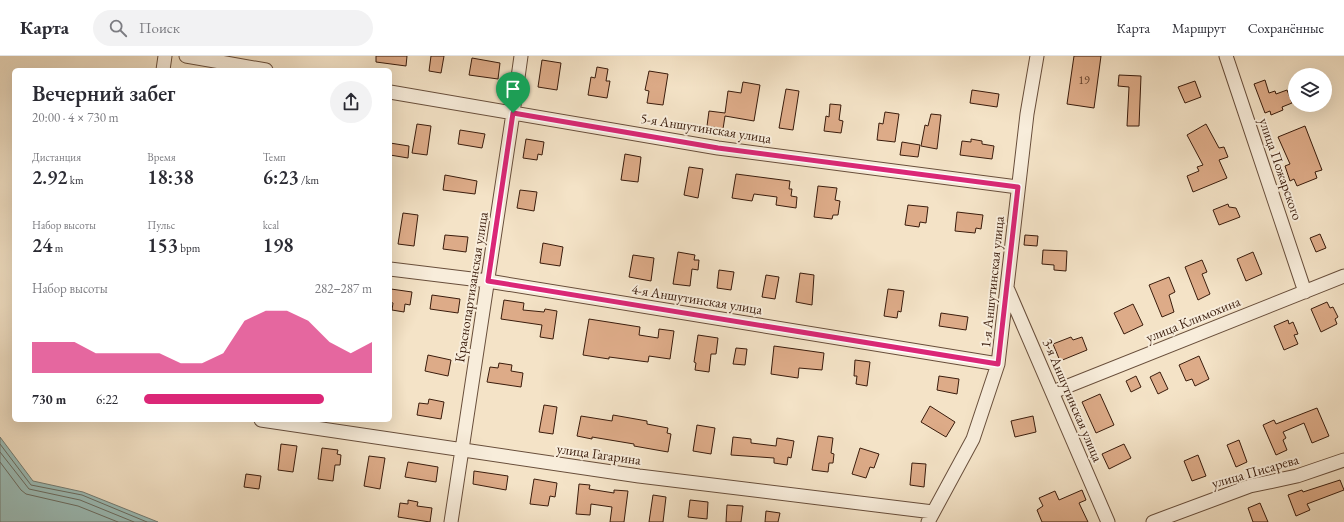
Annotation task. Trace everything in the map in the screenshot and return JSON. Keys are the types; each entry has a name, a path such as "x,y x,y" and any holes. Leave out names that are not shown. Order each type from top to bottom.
{"street":[{"path":"163,68 165,56"},
{"path":"186,56 255,68"},
{"name":"Краснопартизанская улица","path":"451,522 513,113 520,56"},
{"name":"1-я Аншутинская улица","path":"931,517 973,439 998,364 1008,290 1018,187 1037,56"},
{"name":"улица Пожарского","path":"1226,56 1305,292"},
{"name":"5-я Аншутинская улица","path":"392,92 718,148 1018,187"},
{"name":"4-я Аншутинская улица","path":"392,269 488,281 998,364"},
{"name":"улица Климохина","path":"1053,392 1344,276"},
{"name":"3-я Аншутинская улица","path":"1008,290 1108,522"},
{"name":"улица Гагарина","path":"274,422 639,476 931,517"},
{"name":"улица Писарева","path":"1153,522 1250,486 1297,476 1344,460"}],"water":[{"path":"0,437 33,481 83,492 158,522 0,522"}],"building":[{"path":"376,56 407,56 406,66 376,62"},
{"path":"431,56 444,56 441,73 429,71"},
{"path":"1074,56 1101,56 1094,108 1067,104"},
{"path":"472,58 500,63 498,79 469,75"},
{"path":"542,60 561,63 557,90 538,87"},
{"path":"597,67 608,69 606,81 610,81 607,98 588,95 591,77 595,78"},
{"path":"649,71 668,74 663,105 647,103 649,91 645,90"},
{"path":"1119,75 1141,76 1139,126 1127,126 1129,87 1118,86"},
{"path":"1265,80 1269,93 1275,91 1276,94 1287,90 1288,105 1282,107 1283,110 1271,115 1270,111 1265,113 1254,84"},
{"path":"1195,81 1201,97 1185,103 1178,87"},
{"path":"743,82 760,85 754,121 725,116 723,129 707,126 709,111 725,113 728,91 741,93"},
{"path":"786,89 799,91 793,130 779,128"},
{"path":"972,90 999,94 997,107 970,103"},
{"path":"830,104 841,105 839,120 843,121 841,133 824,131 826,116 829,117"},
{"path":"885,112 899,114 895,142 877,140 879,123 883,124"},
{"path":"931,114 941,115 937,149 921,146 925,125 928,126"},
{"path":"417,124 431,126 427,155 412,153"},
{"path":"1206,124 1219,148 1224,147 1228,157 1219,160 1227,178 1193,192 1187,176 1199,171 1197,167 1203,165 1187,135"},
{"path":"1305,126 1322,170 1315,172 1317,178 1297,186 1294,179 1290,181 1285,166 1290,164 1278,137"},
{"path":"460,130 485,134 482,148 458,144"},
{"path":"526,139 544,142 542,155 538,154 537,160 523,158"},
{"path":"971,139 982,141 982,144 994,146 992,159 960,155 962,141 971,142"},
{"path":"902,142 920,145 918,157 900,155"},
{"path":"392,143 409,146 408,158 392,155"},
{"path":"625,154 641,157 638,182 621,180"},
{"path":"689,167 703,169 698,198 684,195"},
{"path":"736,174 790,181 789,189 792,189 791,196 797,197 796,208 776,205 777,197 754,194 752,201 732,198"},
{"path":"445,175 477,181 475,194 443,190"},
{"path":"818,186 837,188 835,200 840,201 838,215 833,215 832,219 814,217"},
{"path":"520,190 537,192 534,211 517,208"},
{"path":"1228,204 1229,207 1236,208 1240,217 1219,225 1213,210"},
{"path":"908,205 928,207 926,223 920,222 919,227 905,225"},
{"path":"957,212 983,215 981,229 976,228 975,233 955,231"},
{"path":"403,213 418,215 414,246 398,244"},
{"path":"1320,234 1326,248 1316,252 1310,238"},
{"path":"445,235 468,237 466,252 443,249"},
{"path":"1025,235 1038,236 1037,246 1024,245"},
{"path":"543,243 563,247 560,266 540,263"},
{"path":"1043,250 1067,251 1066,271 1054,270 1054,265 1042,264"},
{"path":"678,252 695,255 694,260 699,260 698,270 692,269 690,286 673,284"},
{"path":"1253,252 1262,274 1246,281 1237,259"},
{"path":"633,255 654,258 651,281 629,277"},
{"path":"1202,260 1207,272 1202,274 1210,294 1198,300 1185,267"},
{"path":"719,270 734,272 731,290 717,288"},
{"path":"800,273 814,275 812,305 796,302"},
{"path":"766,275 779,277 775,299 762,297"},
{"path":"1169,277 1175,292 1169,295 1174,312 1162,317 1149,285"},
{"path":"392,289 412,292 410,305 405,304 404,312 392,310"},
{"path":"888,289 904,291 901,312 898,311 897,318 884,316"},
{"path":"432,295 460,299 458,313 430,309"},
{"path":"504,300 524,303 523,310 544,312 545,309 557,311 553,339 540,337 542,325 501,319"},
{"path":"1327,302 1330,308 1333,307 1338,317 1335,319 1337,324 1321,332 1311,309"},
{"path":"1133,304 1143,325 1124,334 1114,313"},
{"path":"941,313 968,317 966,330 939,326"},
{"path":"589,319 640,327 639,335 658,338 659,329 674,331 670,359 649,356 648,362 583,355"},
{"path":"1288,320 1289,324 1293,322 1298,334 1294,335 1298,344 1284,350 1274,326"},
{"path":"698,335 718,338 716,354 711,354 709,372 695,370 696,363 694,362"},
{"path":"1071,337 1073,340 1082,337 1087,350 1060,361 1053,344"},
{"path":"774,346 824,353 822,370 799,368 798,378 771,374"},
{"path":"736,348 747,349 745,365 733,364"},
{"path":"428,355 451,360 448,376 425,371"},
{"path":"1199,356 1209,379 1195,386 1192,379 1186,381 1179,365"},
{"path":"855,360 870,362 867,386 856,384 857,376 854,376"},
{"path":"499,363 512,365 511,371 523,373 521,387 487,382 490,367 498,368"},
{"path":"1160,372 1168,389 1158,394 1150,377"},
{"path":"939,376 959,379 957,394 937,390"},
{"path":"1136,376 1141,387 1131,392 1126,381"},
{"path":"1100,394 1114,425 1096,433 1082,402"},
{"path":"429,399 444,402 441,419 417,415 419,403 428,404"},
{"path":"544,405 557,407 553,434 539,432"},
{"path":"930,406 955,422 946,437 921,422"},
{"path":"1317,408 1329,436 1312,443 1304,423 1283,432 1286,438 1283,440 1287,450 1276,455 1263,425 1274,420 1276,424"},
{"path":"613,415 647,421 647,424 668,428 667,433 671,434 668,452 634,446 634,444 577,436 581,416 612,421"},
{"path":"1033,416 1036,432 1015,437 1011,421"},
{"path":"697,425 715,428 711,454 693,451"},
{"path":"818,436 833,438 831,453 834,454 833,463 829,463 828,472 812,470"},
{"path":"733,437 751,439 751,443 776,446 777,438 794,441 791,458 788,457 787,465 774,463 774,458 731,455"},
{"path":"1239,440 1247,462 1236,467 1227,445"},
{"path":"281,444 297,446 293,472 278,470"},
{"path":"1124,444 1131,458 1109,469 1102,454"},
{"path":"322,448 338,450 337,454 341,455 340,465 335,465 333,481 318,479"},
{"path":"860,448 879,454 874,468 870,467 866,478 852,474"},
{"path":"1198,455 1206,476 1192,481 1184,461"},
{"path":"369,456 385,458 380,489 364,486"},
{"path":"408,462 438,467 436,482 405,477"},
{"path":"912,463 926,464 924,487 910,485"},
{"path":"474,471 508,476 506,490 473,484"},
{"path":"246,474 261,476 259,489 244,487"},
{"path":"534,479 557,483 555,497 550,496 548,506 530,504"},
{"path":"1340,480 1344,490 1307,504 1310,510 1296,516 1288,495 1302,490 1303,492"},
{"path":"579,484 590,485 589,489 614,493 614,490 628,491 624,522 610,522 612,507 591,504 590,515 576,514"},
{"path":"1082,490 1086,500 1079,503 1088,522 1042,522 1037,510 1043,506 1039,498 1055,491 1059,500"},
{"path":"653,495 666,497 663,522 649,522"},
{"path":"408,500 418,502 417,506 432,508 430,522 398,517 400,503 408,504"},
{"path":"690,500 708,502 707,519 688,517"},
{"path":"1260,503 1268,522 1253,522 1248,508"},
{"path":"727,505 743,506 741,522 726,522"},
{"path":"766,511 780,513 778,522 765,522"}],"route":[{"path":"513,113 718,148 1018,187 1008,290 998,364 488,281 513,113"}]}
